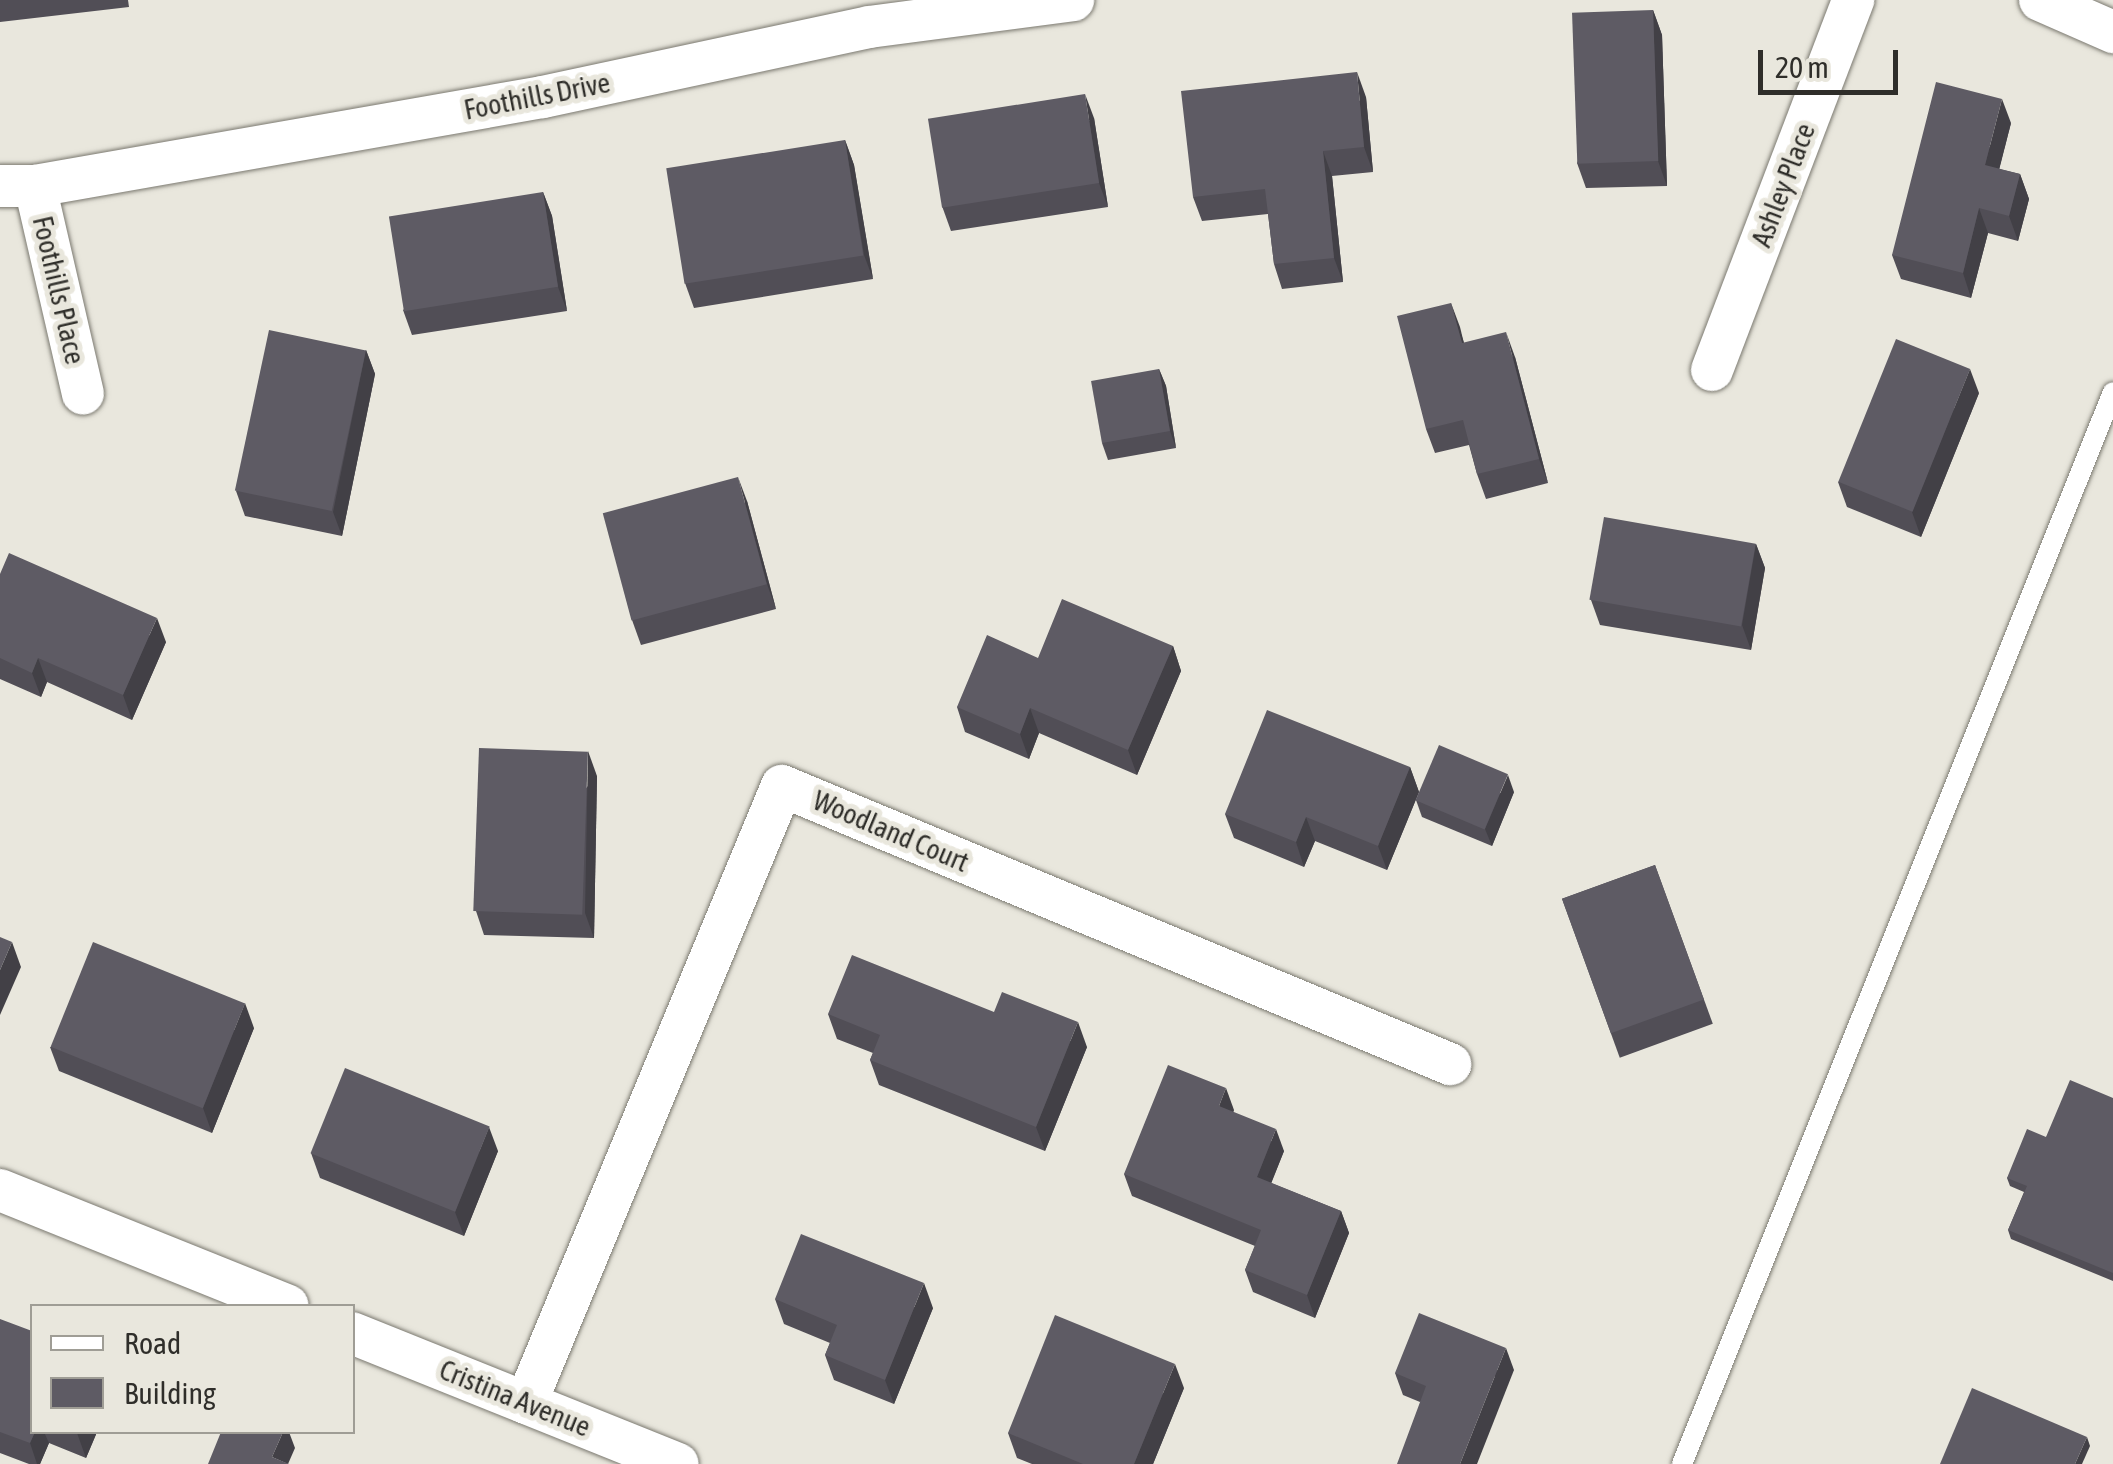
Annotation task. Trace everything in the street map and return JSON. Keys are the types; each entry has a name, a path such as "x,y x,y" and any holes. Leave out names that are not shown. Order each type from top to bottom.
{"street":[{"name":"Foothills Drive","path":"17,186 543,97 869,27 1073,0"},
{"name":"Ashley Place","path":"1712,370 1853,0"},
{"path":"2040,0 2113,32"},
{"name":"Foothills Place","path":"17,186 84,394"},
{"name":"Woodland Court","path":"526,1402 782,786 1450,1064"},
{"path":"0,1190 283,1304"},
{"name":"Cristina Avenue","path":"355,1334 678,1464"}],"lane":[{"path":"1682,1464 2113,392"}],"building":[{"path":"1653,10 1658,161 1577,164 1572,13"},
{"path":"1357,72 1364,147 1323,151 1334,258 1274,264 1265,189 1193,197 1181,91"},
{"path":"1936,82 2002,99 1985,165 2020,174 2009,216 1979,208 1963,273 1892,255"},
{"path":"1085,94 1099,183 942,208 928,119"},
{"path":"845,140 863,256 685,284 666,168"},
{"path":"543,192 558,287 404,311 389,216"},
{"path":"1451,303 1462,343 1506,332 1539,459 1477,474 1463,420 1426,429 1397,316"},
{"path":"269,330 366,351 332,511 235,490"},
{"path":"1896,339 1970,369 1912,512 1838,482"},
{"path":"1159,369 1170,431 1102,443 1091,381"},
{"path":"738,477 767,584 631,620 603,513"},
{"path":"1604,517 1756,544 1741,626 1589,600"},
{"path":"9,553 157,618 123,695 38,658 32,673 0,658 0,574"},
{"path":"1062,599 1173,646 1128,750 1030,708 1020,734 957,707 987,635 1038,658"},
{"path":"1267,710 1410,767 1378,846 1306,817 1296,842 1225,814"},
{"path":"1439,745 1508,774 1485,830 1416,800"},
{"path":"479,748 588,752 582,915 473,911"},
{"path":"1655,865 1704,999 1611,1033 1562,899"},
{"path":"0,937 12,942 0,970"},
{"path":"93,942 245,1003 203,1108 51,1047"},
{"path":"852,955 994,1012 1002,992 1078,1022 1036,1127 870,1060 880,1035 828,1014"},
{"path":"1168,1065 1226,1088 1219,1106 1276,1129 1257,1177 1341,1211 1307,1295 1245,1270 1261,1230 1124,1174"},
{"path":"345,1068 490,1126 455,1212 311,1153"},
{"path":"2070,1080 2113,1098 2113,1273 2008,1230 2027,1186 2007,1178 2027,1129 2046,1137"},
{"path":"801,1234 924,1283 885,1380 825,1355 837,1325 775,1299"},
{"path":"1419,1313 1506,1348 1460,1464 1397,1464 1426,1386 1395,1373"},
{"path":"1055,1315 1175,1364 1134,1464 1083,1464 1008,1433"},
{"path":"0,1319 30,1330 30,1434 34,1434 30,1443 0,1432"},
{"path":"1972,1388 2087,1437 2075,1464 1940,1464"},
{"path":"220,1434 282,1434 272,1457 289,1464 208,1464"}]}
